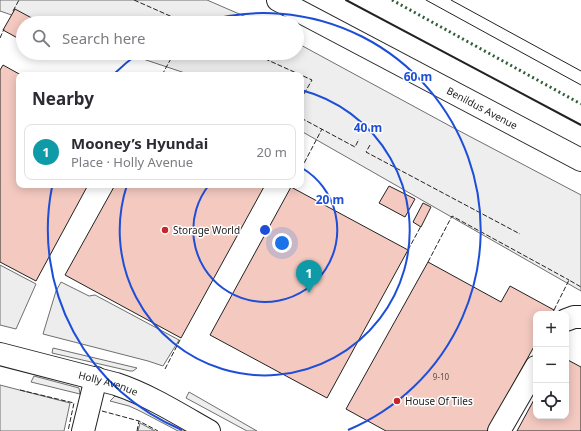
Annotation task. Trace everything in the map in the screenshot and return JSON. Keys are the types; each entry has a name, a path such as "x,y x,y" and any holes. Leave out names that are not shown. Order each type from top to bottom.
{"street":[{"name":"Benildus Avenue","path":"278,0 581,160"},
{"path":"569,319 581,317"},
{"name":"Holly Avenue","path":"0,354 96,378 132,389 209,431"},
{"path":"499,431 533,372"},
{"path":"83,431 96,378"}],"shaded area":[{"path":"0,0 207,0 244,16 16,16 0,11"},
{"path":"304,47 581,195 581,291 304,133 304,72 182,72 146,60 304,60"},
{"path":"0,265 36,284 16,329 0,325"},
{"path":"61,282 89,296 95,295 179,340 163,366 43,334 56,291"},
{"path":"53,348 137,368 130,371 52,353"},
{"path":"34,376 79,388 80,394 31,382"},
{"path":"0,385 70,403 64,431 0,431"},
{"path":"189,392 257,431 247,431 186,398"},
{"path":"115,396 136,402 189,431 178,431 129,406 110,401"},
{"path":"140,423 155,431 138,431"}],"building":[{"path":"15,9 28,16 16,16 16,37 3,30"},
{"path":"3,65 16,72 16,188 86,188 36,281 0,262 0,70"},
{"path":"389,186 415,199 405,217 379,203"},
{"name":"Storage World","path":"113,188 263,188 181,338 65,275"},
{"path":"290,188 408,250 327,398 210,335"},
{"path":"423,203 431,207 421,227 413,222"},
{"path":"428,262 501,302 510,286 554,310 533,311 533,348 487,431 386,431 346,409"},
{"path":"569,361 581,367 581,431 517,431 533,402 533,419 569,419"}],"tram line":[{"path":"426,0 581,85"},
{"path":"451,0 581,71"}],"hedge":[{"path":"392,0 581,104"}],"fence":[{"path":"13,11 19,0"},
{"path":"134,0 170,16"},
{"path":"0,38 4,29"},
{"path":"164,72 170,60"},
{"path":"268,60 294,72"},
{"path":"304,76 312,80 304,94"},
{"path":"304,120 355,147 359,139"},
{"path":"304,163 322,129"},
{"path":"370,145 366,152 520,234"},
{"path":"428,262 452,216 569,280"},
{"path":"408,250 421,226"},
{"path":"554,310 569,280 581,287"},
{"path":"165,369 181,338"},
{"path":"20,390 74,403 68,431"},
{"path":"102,411 139,421 158,431"},
{"path":"137,431 139,421"}],"wall":[{"path":"346,0 581,125"}],"place":[{"name":"Storage World","path":"165,230"},
{"name":"Mooney’s Hyundai","path":"309,293"},
{"name":"House Of Tiles","path":"397,401"}]}
